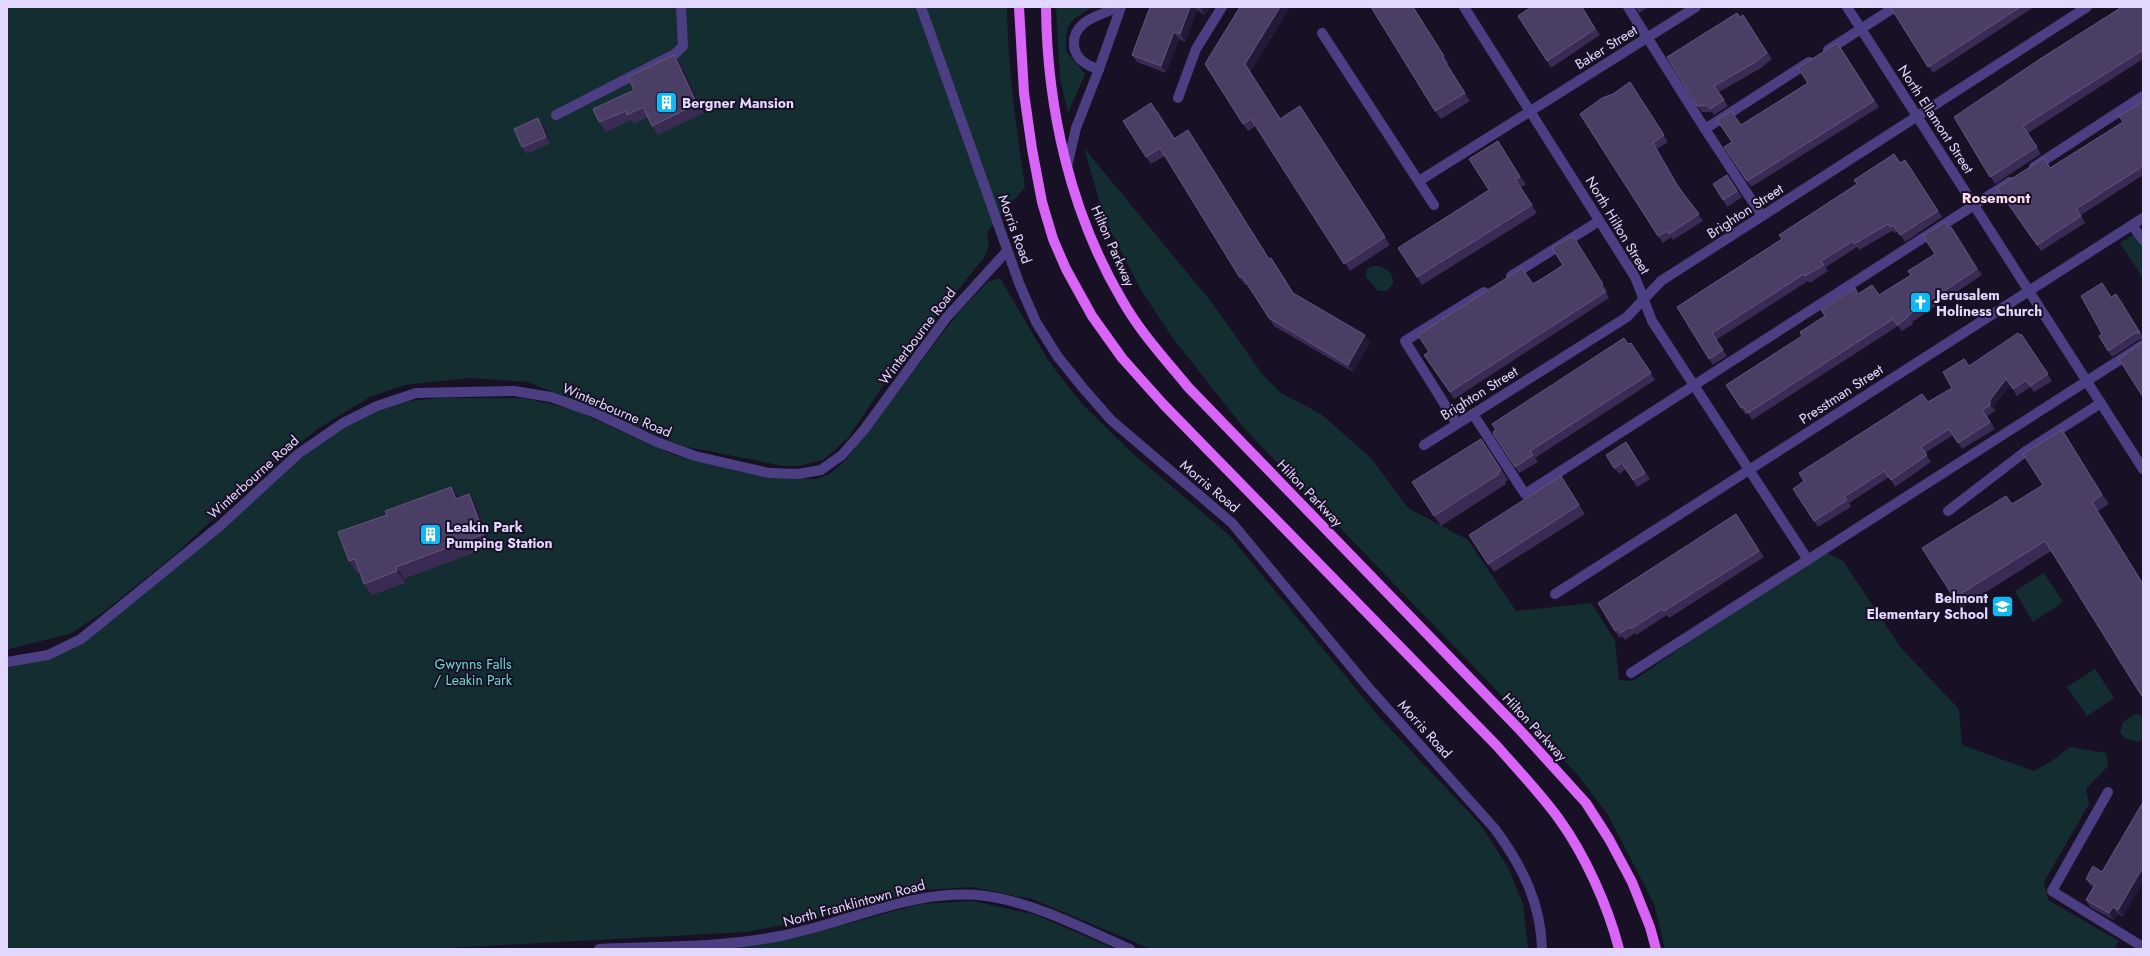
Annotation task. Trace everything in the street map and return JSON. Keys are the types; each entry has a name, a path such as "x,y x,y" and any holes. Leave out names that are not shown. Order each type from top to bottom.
{"main road":[{"path":"1019,7 1024,93 1042,202 1053,239 1066,270 1092,316 1122,358 1164,405 1497,746 1534,788 1559,820 1580,855 1600,896 1619,949"},
{"name":"Hilton Parkway","path":"1046,7 1052,90 1067,167 1088,232 1122,300 1147,337 1188,387 1519,730 1586,804 1609,839 1632,882 1650,927 1656,949"}],"street":[{"path":"556,115 675,54 683,46 681,7"},
{"name":"Morris Road","path":"921,7 1007,252 1036,322 1058,357 1111,420 1232,523 1368,688 1473,802 1513,854 1528,881 1538,909 1542,949"},
{"path":"1099,70 1085,64 1078,57 1074,48 1073,40 1077,30 1083,24 1116,7"},
{"path":"1067,167 1076,128 1099,70 1121,7"},
{"path":"1178,98 1196,49 1222,7"},
{"name":"North Hilton Street","path":"1464,7 1531,110 1599,221 1635,276 1652,321 1808,560"},
{"path":"1628,7 1762,216"},
{"name":"Baker Street","path":"1419,181 1696,7"},
{"name":"North Ellamont Street","path":"1847,7 1916,117 2030,290 2143,469"},
{"path":"1705,129 1895,7"},
{"name":"Brighton Street","path":"1424,445 1627,317 1661,281 2087,7"},
{"path":"1322,33 1434,205"},
{"path":"1473,414 1525,494 2143,96"},
{"name":"Presstman Street","path":"1555,594 2143,218"},
{"path":"1457,424 1405,341 1599,221"},
{"path":"2132,225 2143,240"},
{"name":"Winterbourne Road","path":"7,662 48,655 82,639 221,525 298,454 343,423 377,406 416,393 514,391 551,397 593,412 656,442 695,456 769,473 798,474 821,470 842,455 863,431 946,318 1007,252"},
{"path":"1631,674 2143,345"},
{"path":"1948,510 2026,451 2101,403"},
{"path":"2108,792 2052,891 2143,948"},
{"name":"North Franklintown Road","path":"599,949 741,942 779,936 819,927 906,901 933,896 960,895 986,896 1037,909 1130,949"}],"green space":[{"path":"7,7 1007,7 1013,97 1025,187 987,232 989,245 984,258 900,360 848,438 823,460 799,466 784,466 683,446 528,382 470,378 404,385 370,397 319,428 271,466 172,557 102,613 70,634 8,649"},
{"path":"1056,7 1093,7 1073,20 1068,28 1066,51 1085,74 1068,113 1060,79"},
{"path":"1084,148 1213,304 1262,374 1281,393 1321,414 1371,458 1408,508 1468,540 1516,611 1591,603 1615,640 1619,680 1633,681 1709,628 1826,553 1843,561 1901,648 1959,709 1962,745 2034,771 2052,761 2070,747 2106,753 2108,766 2086,789 2089,804 2044,882 2048,900 2119,941 2114,949 1665,949 1654,904 1608,815 1577,774 1243,427 1172,337 1141,290 1105,220"},
{"path":"2143,229 2143,278 2120,243"},
{"path":"1372,266 1384,268 1391,274 1393,284 1387,291 1378,291 1366,277 1367,269"},
{"name":"Gwynns Falls / Leakin Park","path":"1000,278 1048,360 1081,403 1130,451 1229,535 1381,719 1480,824 1508,867 1523,904 1528,949 1151,949 1032,899 971,887 925,890 794,923 746,932 428,949 7,949 7,664 64,650 311,448 364,415 401,402 440,398 524,398 572,409 676,456 776,477 815,479 828,475 847,459 961,309 988,282"},
{"path":"2044,573 2063,602 2033,622 2015,591"},
{"path":"2095,669 2114,698 2087,716 2067,687"},
{"path":"2136,714 2143,717 2143,739 2137,742 2124,738 2120,732 2123,722"},
{"path":"973,901 1036,915 1115,949 687,949 753,945 800,937 920,904"}],"building":[{"path":"1150,7 1190,7 1180,34 1174,32 1161,66 1132,55"},
{"path":"1240,7 1280,7 1245,64 1280,119 1300,106 1385,237 1344,264 1251,119 1243,124 1205,64"},
{"path":"1371,7 1413,7 1465,93 1435,111"},
{"path":"1531,7 1582,7 1595,29 1547,61 1518,16"},
{"path":"2020,7 1928,67 1891,8"},
{"path":"2122,7 2143,7 2143,50 2023,126 2037,147 1990,177 1954,117 2040,59"},
{"path":"1737,13 1740,17 1743,15 1767,53 1757,61 1714,86 1724,100 1710,109 1707,105 1697,106 1667,57"},
{"path":"1837,43 1874,101 1747,181 1724,147 1732,142 1717,120 1731,111 1741,125 1808,83 1798,68"},
{"name":"Bergner Mansion","path":"674,55 697,104 652,126 643,107 627,115 626,111 599,122 593,109 634,90 628,77"},
{"path":"1630,82 1664,135 1653,143 1677,185 1699,214 1669,234 1667,231 1658,236 1580,114 1602,98 1613,94"},
{"path":"2143,101 2143,166 2076,209 2081,216 2037,245 1997,188 2044,158 2050,168 2123,122 2119,116"},
{"path":"1151,103 1174,139 1188,130 1269,259 1271,258 1293,293 1365,335 1348,365 1269,318 1242,276 1240,278 1160,148 1146,157 1123,121"},
{"path":"538,118 546,137 522,147 514,129"},
{"path":"1498,141 1520,177 1515,179 1532,205 1417,277 1398,248 1489,190 1469,159"},
{"path":"1894,154 1900,163 1905,160 1938,211 1900,235 1893,225 1890,227 1888,224 1854,244 1853,241 1821,261 1824,265 1805,276 1804,274 1712,333 1723,350 1709,359 1677,307 1782,239 1779,235 1857,184 1854,180"},
{"path":"1727,175 1737,191 1723,200 1713,184"},
{"path":"1945,222 1949,228 1951,227 1977,269 1907,316 1908,317 1897,325 1893,319 1748,413 1743,407 1741,408 1726,385 1802,336 1800,332 1825,316 1821,310 1855,288 1858,294 1872,285 1879,295 1911,275 1908,271 1935,254 1923,236"},
{"path":"1573,236 1603,284 1601,286 1605,292 1450,392 1424,355 1429,352 1418,335 1522,268 1533,284 1548,275 1563,265 1552,248"},
{"path":"2102,283 2111,297 2116,294 2140,333 2135,333 2108,351 2099,336 2102,334 2081,296"},
{"path":"2018,333 2020,336 2021,334 2048,374 2030,386 2026,380 2013,389 2006,379 1990,400 1990,405 1982,410 1990,422 1958,443 1949,429 1921,447 1927,455 1891,480 1884,471 1844,497 1847,500 1814,521 1793,489 1804,481 1799,473 1922,394 1928,402 1952,388 1943,372 1964,359 1969,366"},
{"path":"1624,338 1628,344 1631,343 1651,373 1530,451 1533,455 1515,467 1494,435 1493,432 1496,430 1492,424"},
{"path":"2143,342 2143,397 2119,359"},
{"path":"2062,430 2102,495 2092,502 2143,584 2143,698 2045,541 1954,598 1922,548 2006,496 2012,504 2043,485 2023,454"},
{"path":"1481,439 1501,470 1498,472 1499,474 1434,516 1412,482"},
{"path":"1626,442 1645,473 1633,480 1622,463 1614,468 1606,455"},
{"path":"1561,476 1579,505 1488,564 1469,535"},
{"name":"Leakin Park Pumping Station","path":"451,487 456,499 469,494 484,534 396,567 397,571 364,584 355,559 349,561 338,532 387,515 385,511"},
{"path":"1736,514 1759,551 1664,611 1662,609 1631,629 1630,627 1620,633 1618,629 1615,631 1598,603"},
{"path":"2143,802 2143,867 2118,910 2113,907 2109,913 2086,900 2095,885 2086,879 2093,866 2102,872"}],"place":[{"name":"Bergner Mansion","path":"666,103"},
{"name":"Jerusalem Holiness Church","path":"1921,303"},
{"name":"Leakin Park Pumping Station","path":"430,535"},
{"name":"Belmont Elementary School","path":"2003,606"}],"district":[{"name":"Rosemont","path":"1996,198"}]}
